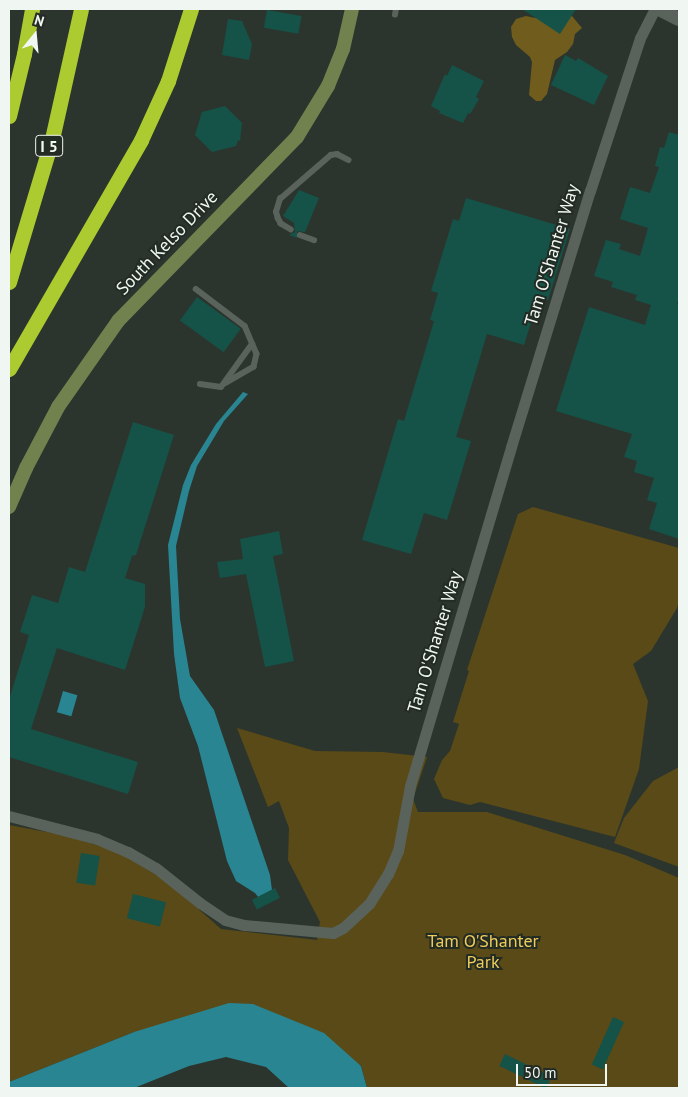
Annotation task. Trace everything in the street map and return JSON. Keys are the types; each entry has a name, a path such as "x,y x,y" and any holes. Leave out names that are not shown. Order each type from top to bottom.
{"highway":[{"path":"9,116 24,54 32,9"},
{"name":"I 5","path":"9,282 52,139 81,9"},
{"path":"9,369 148,126 174,65 192,9"}],"main road":[{"name":"South Kelso Drive","path":"9,508 26,468 58,407 118,322 297,137 328,86 343,49 352,9"}],"street":[{"name":"Tam O'Shanter Way","path":"9,816 97,839 128,852 156,868 225,920 244,925 333,932 343,928 369,904 388,874 398,851 410,786 511,447 640,38 655,9"},
{"path":"659,9 679,19"}],"lane":[{"path":"291,230 281,224 278,219 276,212 280,200 331,155 337,154 349,160"},
{"path":"300,235 314,240"},
{"path":"196,289 245,326 257,359 254,368 221,387 200,384"},
{"path":"226,383 252,344"}],"green space":[{"path":"533,507 679,548 679,600 677,608 651,651 633,664 648,701 639,769 615,837 480,802 470,805 443,798 434,779 442,760 450,751 459,724 453,722 469,671 467,670 518,514"},
{"name":"Tam O'Shanter Park","path":"237,728 315,751 383,752 427,757 413,799 418,812 487,812 625,855 679,878 679,1088 367,1088 361,1065 134,1032 9,1082 9,825 63,835 117,851 168,882 221,929 317,940 320,922 288,860 289,828 279,801 268,807"},
{"path":"679,767 679,867 614,843 624,818 653,781"}],"shaded area":[{"path":"539,15 572,16 582,28 575,34 573,44 567,52 555,60 547,94 541,101 536,101 529,95 532,62 530,57 516,45 512,37 511,27 516,19 526,16 535,18"}],"water":[{"path":"243,392 248,394 224,421 197,466 176,546 180,619 190,676 214,710 270,875 272,890 259,898 255,893 236,881 227,861 198,746 180,698 174,654 168,545 183,485 191,465 216,424"},
{"path":"63,691 77,695 71,716 57,712"},
{"path":"229,1003 253,1004 324,1033 361,1066 367,1088 289,1088 266,1067 226,1057 189,1066 134,1088 9,1088 9,1082 134,1032"}],"building":[{"path":"522,9 576,9 560,34"},
{"path":"267,10 301,16 298,34 264,28"},
{"path":"228,19 242,21 252,44 249,60 222,55"},
{"path":"565,55 576,61 578,58 608,76 594,105 551,85"},
{"path":"452,65 484,81 476,97 479,99 463,123 439,113 440,111 431,106 445,74 447,76"},
{"path":"225,106 242,123 240,141 238,140 236,146 212,152 195,135 202,112"},
{"path":"669,132 679,135 679,297 677,304 679,305 679,539 649,529 657,503 647,500 654,478 634,472 637,461 624,457 632,434 556,411 589,307 645,325 651,305 635,300 637,295 611,287 613,282 594,276 606,240 621,244 619,249 640,256 648,228 620,219 630,187 650,193 659,167 655,166 660,147 664,148"},
{"path":"299,190 319,198 305,232 297,231 297,238 289,235 295,232 294,223 283,216"},
{"path":"466,198 570,229 548,300 539,297 524,345 487,334 456,437 471,441 447,520 424,513 411,554 362,540 398,419 404,421 434,321 430,320 438,293 431,291 453,219 459,221"},
{"path":"197,297 241,329 224,352 180,320"},
{"path":"133,422 174,435 136,555 132,556 125,578 145,584 145,607 125,670 57,648 31,729 138,762 128,794 9,757 9,700 29,635 20,632 32,595 58,603 69,567 85,572"},
{"path":"279,531 283,554 273,556 294,661 265,667 246,574 220,578 217,562 243,559 240,539"},
{"path":"81,853 100,856 95,886 76,883"},
{"path":"275,888 280,898 257,910 252,900"},
{"path":"133,894 166,902 160,926 127,918"},
{"path":"613,1017 624,1022 603,1069 592,1065"},
{"path":"505,1054 552,1077 545,1088 499,1066"}]}
